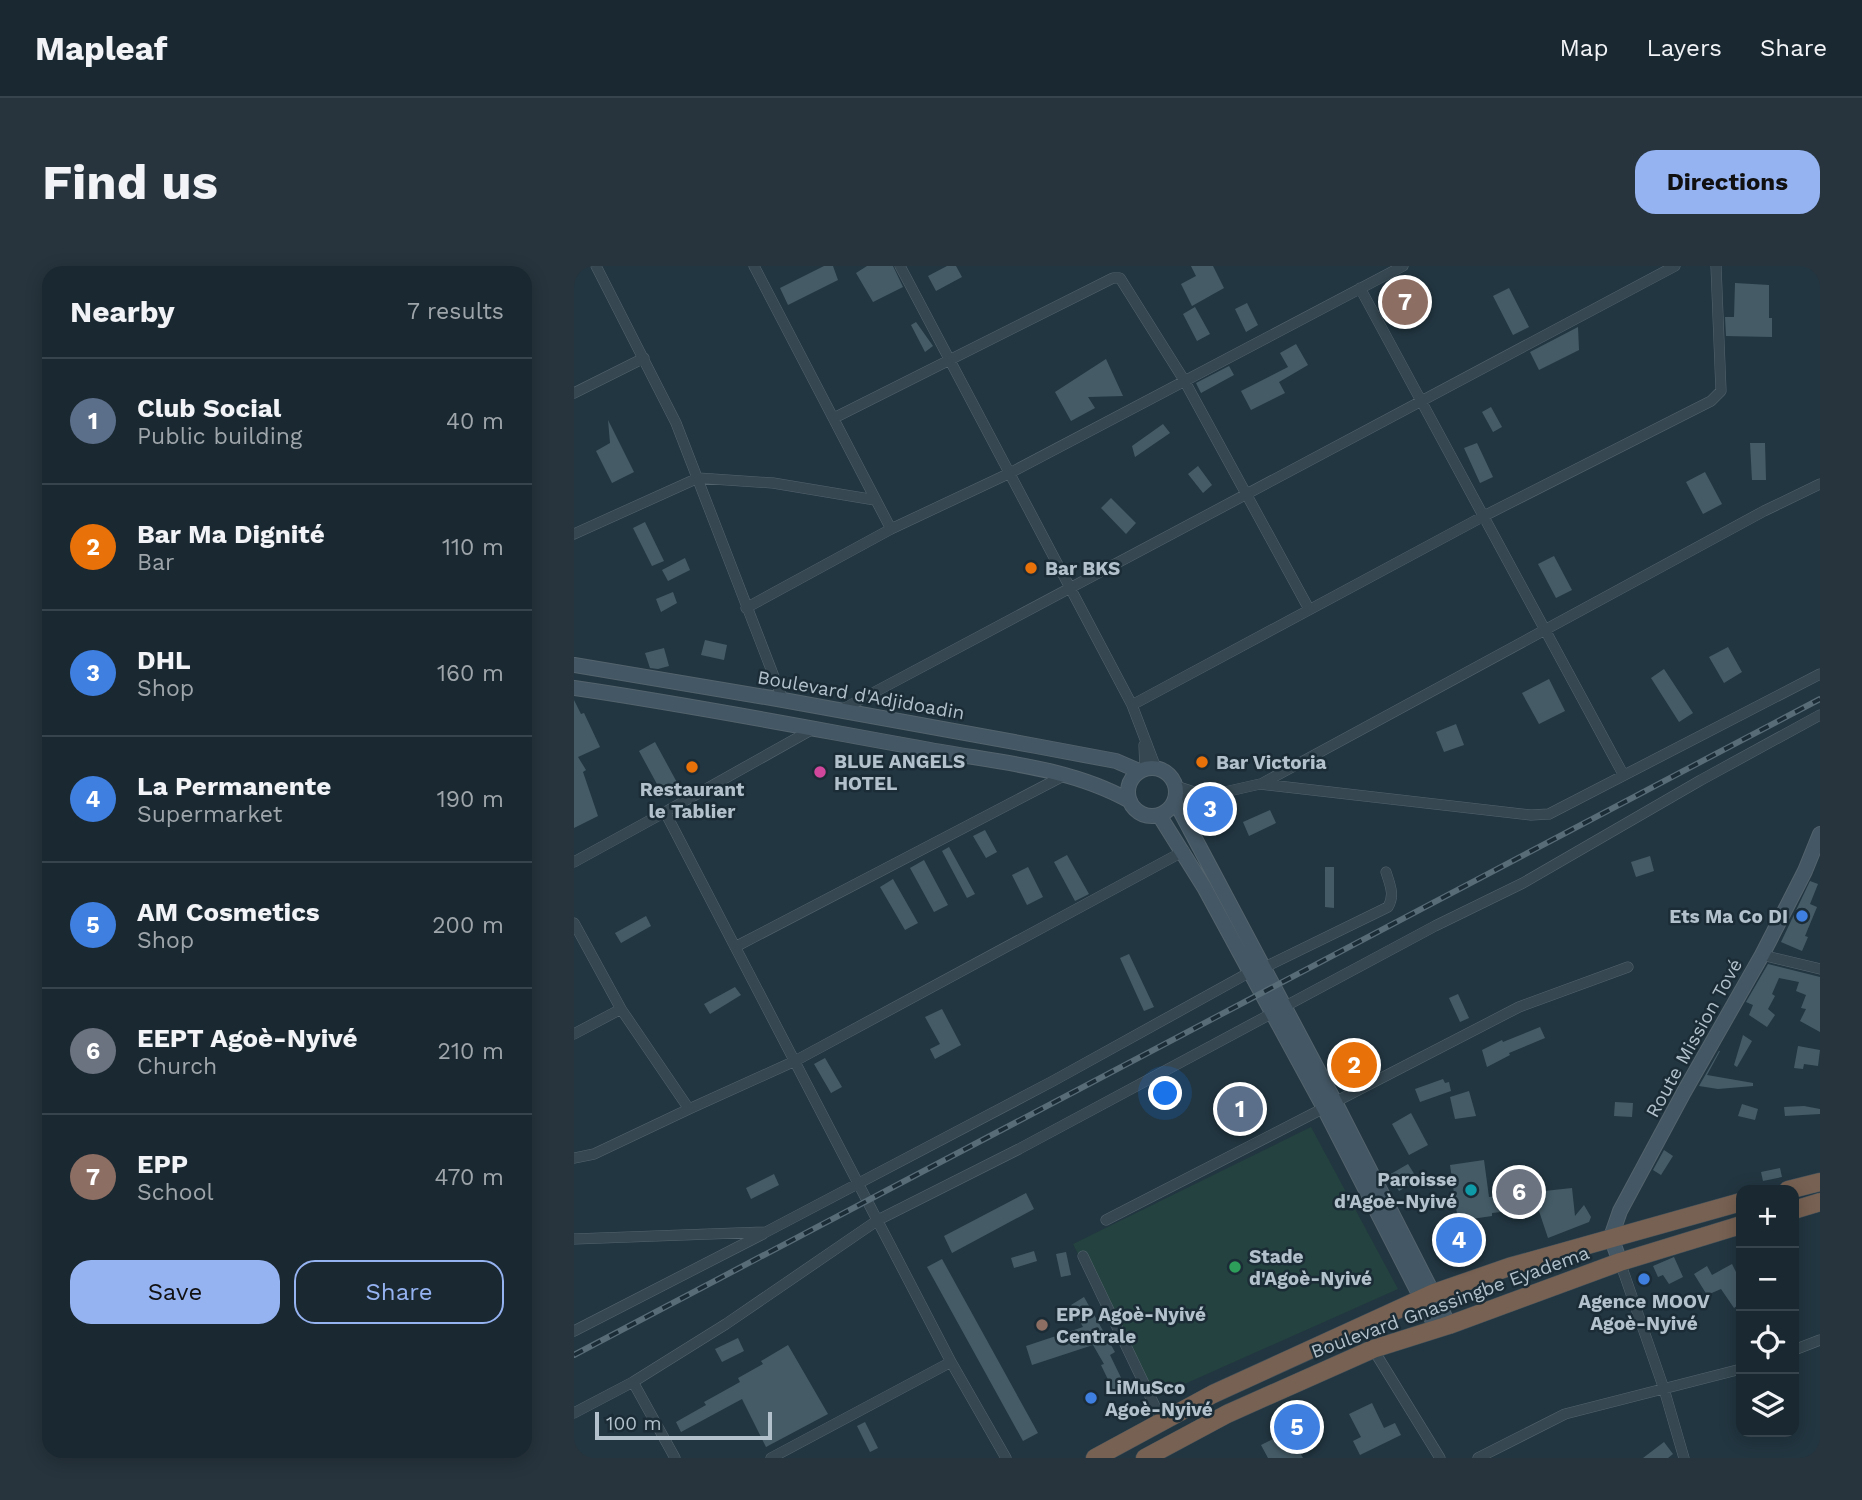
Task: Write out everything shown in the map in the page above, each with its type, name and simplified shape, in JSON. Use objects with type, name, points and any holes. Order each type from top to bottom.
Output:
[{"type":"highway","points":[[1799,1187],[1820,1182]]},
{"type":"highway","points":[[1799,1208],[1820,1202]]},
{"type":"highway","name":"Boulevard Gnassingbe Eyadema","points":[[1095,1458],[1162,1421],[1285,1360],[1428,1296],[1509,1267],[1736,1203]]},
{"type":"highway","name":"Boulevard Gnassingbe Eyadema","points":[[1145,1458],[1227,1414],[1373,1349],[1443,1327],[1620,1262],[1736,1227]]},
{"type":"main road","name":"Boulevard d'Adjidoadin","points":[[574,665],[783,700],[1116,761],[1146,769]]},
{"type":"main road","points":[[574,688],[1065,775],[1111,790],[1130,801],[1137,810],[1147,816],[1159,815],[1169,810],[1175,796]]},
{"type":"main road","points":[[1130,801],[1128,788],[1133,776],[1146,769],[1171,777],[1175,796],[1257,970],[1330,1105],[1443,1327]]},
{"type":"main road","points":[[1159,815],[1257,970]]},
{"type":"main road","name":"Route Mission Tové","points":[[1611,1237],[1620,1211],[1762,955],[1805,871],[1820,834]]},
{"type":"main road","points":[[1611,1237],[1620,1262]]},
{"type":"street","points":[[596,266],[676,423],[783,700]]},
{"type":"street","points":[[754,266],[891,529]]},
{"type":"street","points":[[900,266],[1132,705],[1143,738],[1146,769]]},
{"type":"street","points":[[746,608],[891,529],[1010,473],[1403,266]]},
{"type":"street","points":[[840,711],[1675,266]]},
{"type":"street","points":[[1132,705],[1309,608],[1717,397],[1721,391],[1716,266]]},
{"type":"street","points":[[834,418],[1116,277],[1123,279],[1184,380],[1309,608]]},
{"type":"street","points":[[1360,288],[1623,774]]},
{"type":"street","points":[[574,393],[644,358]]},
{"type":"street","points":[[574,534],[698,478],[773,483],[875,500]]},
{"type":"street","points":[[1175,796],[1207,796],[1260,784],[1764,511],[1820,484]]},
{"type":"street","points":[[1260,784],[1531,815],[1549,814],[1820,674]]},
{"type":"street","points":[[574,1413],[633,1382],[726,1324],[878,1220],[1019,1149],[1435,926],[1523,883],[1820,715]]},
{"type":"street","points":[[574,862],[813,729]]},
{"type":"street","points":[[735,947],[1065,775]]},
{"type":"street","points":[[665,812],[951,1362],[1006,1458]]},
{"type":"street","points":[[574,1158],[594,1154],[794,1061],[1184,851]]},
{"type":"street","points":[[574,1331],[859,1185],[1257,970],[1388,907],[1392,900],[1392,889],[1386,872]]},
{"type":"street","points":[[574,923],[621,1009],[689,1109]]},
{"type":"street","points":[[1762,955],[1820,969]]},
{"type":"street","points":[[1107,1220],[1519,1007],[1628,967]]},
{"type":"street","points":[[574,1034],[621,1009]]},
{"type":"street","points":[[574,1239],[766,1232]]},
{"type":"street","points":[[1083,1256],[1162,1421]]},
{"type":"street","points":[[1620,1262],[1664,1389],[1684,1458]]},
{"type":"street","points":[[1799,1348],[1820,1340]]},
{"type":"street","points":[[1373,1349],[1440,1458]]},
{"type":"street","points":[[771,1458],[951,1362]]},
{"type":"street","points":[[1478,1458],[1565,1414],[1736,1370]]},
{"type":"street","points":[[633,1382],[675,1458]]},
{"type":"green space","name":"Stade d'Agoè-Nyivé","points":[[1311,1127],[1398,1289],[1151,1399],[1073,1244]]},
{"type":"building","points":[[824,266],[833,266],[838,280],[788,305],[780,288]]},
{"type":"building","points":[[867,266],[893,266],[903,287],[873,302],[856,273]]},
{"type":"building","points":[[947,266],[956,266],[962,277],[936,291],[928,276]]},
{"type":"building","points":[[1191,266],[1213,266],[1224,288],[1192,306],[1181,284],[1196,276]]},
{"type":"building","points":[[1735,283],[1769,285],[1772,337],[1726,336],[1725,317],[1734,317]]},
{"type":"building","points":[[1509,288],[1529,327],[1513,335],[1493,296]]},
{"type":"building","points":[[1247,303],[1258,325],[1246,332],[1235,309]]},
{"type":"building","points":[[1195,307],[1210,334],[1197,341],[1183,314]]},
{"type":"building","points":[[916,322],[933,346],[925,352],[911,325]]},
{"type":"building","points":[[1578,327],[1579,350],[1539,370],[1530,352]]},
{"type":"building","points":[[1296,344],[1308,365],[1279,382],[1285,393],[1251,410],[1241,391],[1288,367],[1280,353]]},
{"type":"building","points":[[1106,359],[1123,396],[1088,397],[1095,408],[1071,421],[1055,392]]},
{"type":"building","points":[[1229,366],[1234,375],[1201,393],[1196,383]]},
{"type":"building","points":[[1491,407],[1502,427],[1493,432],[1482,412]]},
{"type":"building","points":[[608,420],[634,472],[612,483],[596,451],[610,443]]},
{"type":"building","points":[[1163,424],[1170,433],[1135,457],[1132,446]]},
{"type":"building","points":[[1477,443],[1493,477],[1480,483],[1464,448]]},
{"type":"building","points":[[1750,443],[1765,443],[1766,480],[1752,480]]},
{"type":"building","points":[[1198,466],[1212,485],[1203,493],[1188,474]]},
{"type":"building","points":[[1705,472],[1722,504],[1703,514],[1686,482]]},
{"type":"building","points":[[1111,498],[1136,523],[1126,534],[1101,508]]},
{"type":"building","points":[[645,522],[664,561],[652,566],[633,528]]},
{"type":"building","points":[[1554,556],[1572,590],[1556,598],[1538,564]]},
{"type":"building","points":[[685,558],[690,570],[668,581],[662,570]]},
{"type":"building","points":[[673,592],[677,603],[661,612],[656,599]]},
{"type":"building","points":[[705,640],[727,645],[724,660],[701,655]]},
{"type":"building","points":[[1728,647],[1742,672],[1724,683],[1709,657]]},
{"type":"building","points":[[664,648],[669,666],[650,668],[645,653]]},
{"type":"building","points":[[1664,669],[1693,713],[1679,722],[1651,678]]},
{"type":"building","points":[[1549,679],[1565,711],[1539,724],[1522,693]]},
{"type":"building","points":[[574,700],[581,714],[584,713],[600,747],[578,757],[586,770],[583,772],[598,816],[574,828]]},
{"type":"building","points":[[1456,724],[1464,745],[1444,752],[1436,732]]},
{"type":"building","points":[[655,742],[680,788],[664,797],[639,751]]},
{"type":"building","points":[[1270,810],[1276,823],[1249,836],[1243,822]]},
{"type":"building","points":[[985,830],[997,852],[986,858],[973,836]]},
{"type":"building","points":[[949,847],[975,894],[967,898],[942,851]]},
{"type":"building","points":[[1067,855],[1089,894],[1075,901],[1054,862]]},
{"type":"building","points":[[1650,856],[1654,871],[1636,877],[1631,862]]},
{"type":"building","points":[[924,860],[948,905],[934,912],[910,868]]},
{"type":"building","points":[[1028,867],[1043,897],[1027,905],[1012,875]]},
{"type":"building","points":[[1325,867],[1334,867],[1334,908],[1325,907]]},
{"type":"building","points":[[893,879],[918,923],[905,930],[880,887]]},
{"type":"building","points":[[1810,881],[1818,884],[1810,904],[1817,907],[1802,951],[1781,942]]},
{"type":"building","points":[[646,916],[651,926],[621,943],[615,933]]},
{"type":"building","points":[[1129,954],[1154,1007],[1144,1011],[1120,958]]},
{"type":"building","points":[[1768,964],[1820,977],[1820,1032],[1800,1021],[1806,1009],[1801,1008],[1806,995],[1796,991],[1799,982],[1779,978],[1772,994],[1775,996],[1768,1009],[1775,1015],[1767,1027],[1749,1015],[1753,1005],[1746,1002]]},
{"type":"building","points":[[735,987],[741,995],[710,1014],[704,1004]]},
{"type":"building","points":[[1458,994],[1469,1018],[1460,1022],[1449,998]]},
{"type":"building","points":[[942,1009],[961,1045],[935,1059],[930,1049],[940,1044],[925,1017]]},
{"type":"building","points":[[1540,1027],[1545,1038],[1509,1053],[1510,1055],[1487,1067],[1482,1050]]},
{"type":"building","points":[[1743,1035],[1752,1041],[1737,1067],[1734,1065]]},
{"type":"building","points":[[1798,1046],[1820,1050],[1818,1066],[1804,1064],[1803,1069],[1794,1068]]},
{"type":"building","points":[[1719,1051],[1707,1075],[1753,1083],[1753,1086],[1718,1089],[1699,1086]]},
{"type":"building","points":[[825,1058],[842,1087],[831,1093],[814,1064]]},
{"type":"building","points":[[1443,1079],[1445,1083],[1449,1082],[1451,1091],[1420,1102],[1415,1089]]},
{"type":"building","points":[[1469,1091],[1476,1116],[1455,1119],[1450,1097]]},
{"type":"building","points":[[1615,1102],[1633,1103],[1632,1117],[1614,1116]]},
{"type":"building","points":[[1742,1104],[1758,1109],[1755,1120],[1738,1116]]},
{"type":"building","points":[[1804,1106],[1820,1109],[1820,1114],[1785,1116],[1784,1107]]},
{"type":"building","points":[[1411,1113],[1428,1145],[1409,1155],[1392,1124]]},
{"type":"building","points":[[1664,1150],[1673,1156],[1661,1175],[1653,1170]]},
{"type":"building","points":[[1484,1160],[1489,1197],[1572,1188],[1575,1216],[1584,1205],[1591,1217],[1589,1222],[1548,1238],[1538,1208],[1492,1213],[1492,1216],[1458,1221],[1450,1165]]},
{"type":"building","points":[[1408,1164],[1418,1180],[1399,1191],[1389,1175]]},
{"type":"building","points":[[1780,1168],[1782,1177],[1763,1181],[1761,1172]]},
{"type":"building","points":[[774,1174],[779,1185],[751,1199],[746,1188]]},
{"type":"building","points":[[1026,1193],[1034,1209],[952,1253],[944,1236]]},
{"type":"building","points":[[1034,1251],[1037,1261],[1014,1268],[1011,1258]]},
{"type":"building","points":[[1066,1252],[1071,1275],[1061,1277],[1056,1254]]},
{"type":"building","points":[[1674,1257],[1683,1277],[1669,1284],[1663,1275],[1658,1277],[1653,1266]]},
{"type":"building","points":[[942,1259],[1038,1433],[1023,1441],[927,1267]]},
{"type":"building","points":[[1732,1264],[1736,1272],[1734,1308],[1721,1289],[1707,1295],[1694,1274],[1707,1266],[1712,1275]]},
{"type":"building","points":[[1084,1297],[1115,1352],[1110,1355],[1125,1386],[1114,1392],[1101,1365],[1104,1364],[1093,1345],[1032,1365],[1026,1346],[1083,1327],[1071,1305]]},
{"type":"building","points":[[738,1338],[744,1351],[722,1362],[715,1349]]},
{"type":"building","points":[[788,1345],[828,1414],[766,1447],[742,1399],[681,1432],[676,1422],[706,1405],[704,1402],[740,1382],[738,1378]]},
{"type":"building","points":[[1372,1403],[1384,1428],[1395,1423],[1401,1435],[1360,1455],[1353,1441],[1361,1437],[1349,1414]]},
{"type":"building","points":[[865,1422],[878,1448],[870,1452],[857,1426]]},
{"type":"building","points":[[1289,1431],[1303,1458],[1268,1458],[1261,1445]]},
{"type":"building","points":[[1664,1442],[1673,1454],[1668,1458],[1643,1458]]},
{"type":"railway","points":[[574,1355],[1820,699]]},
{"type":"place","name":"EPP","points":[[1405,302]]},
{"type":"place","name":"Bar BKS","points":[[1031,568]]},
{"type":"place","name":"Bar Victoria","points":[[1202,762]]},
{"type":"place","name":"Restaurant le Tablier","points":[[692,767]]},
{"type":"place","name":"BLUE ANGELS HOTEL","points":[[820,772]]},
{"type":"place","name":"DHL","points":[[1210,809]]},
{"type":"place","name":"Ets Ma Co DI","points":[[1802,916]]},
{"type":"place","name":"Bar Ma Dignité","points":[[1354,1065]]},
{"type":"place","name":"Club Social","points":[[1240,1109]]},
{"type":"place","name":"Paroisse d'Agoè-Nyivé","points":[[1471,1190]]},
{"type":"place","name":"EEPT Agoè-Nyivé","points":[[1519,1192]]},
{"type":"place","name":"La Permanente","points":[[1459,1240]]},
{"type":"place","name":"Stade d'Agoè-Nyivé","points":[[1235,1267]]},
{"type":"place","name":"Agence MOOV Agoè-Nyivé","points":[[1644,1279]]},
{"type":"place","name":"EPP Agoè-Nyivé Centrale","points":[[1042,1325]]},
{"type":"place","name":"LiMuSco Agoè-Nyivé","points":[[1091,1398]]},
{"type":"place","name":"AM Cosmetics","points":[[1297,1427]]}]
